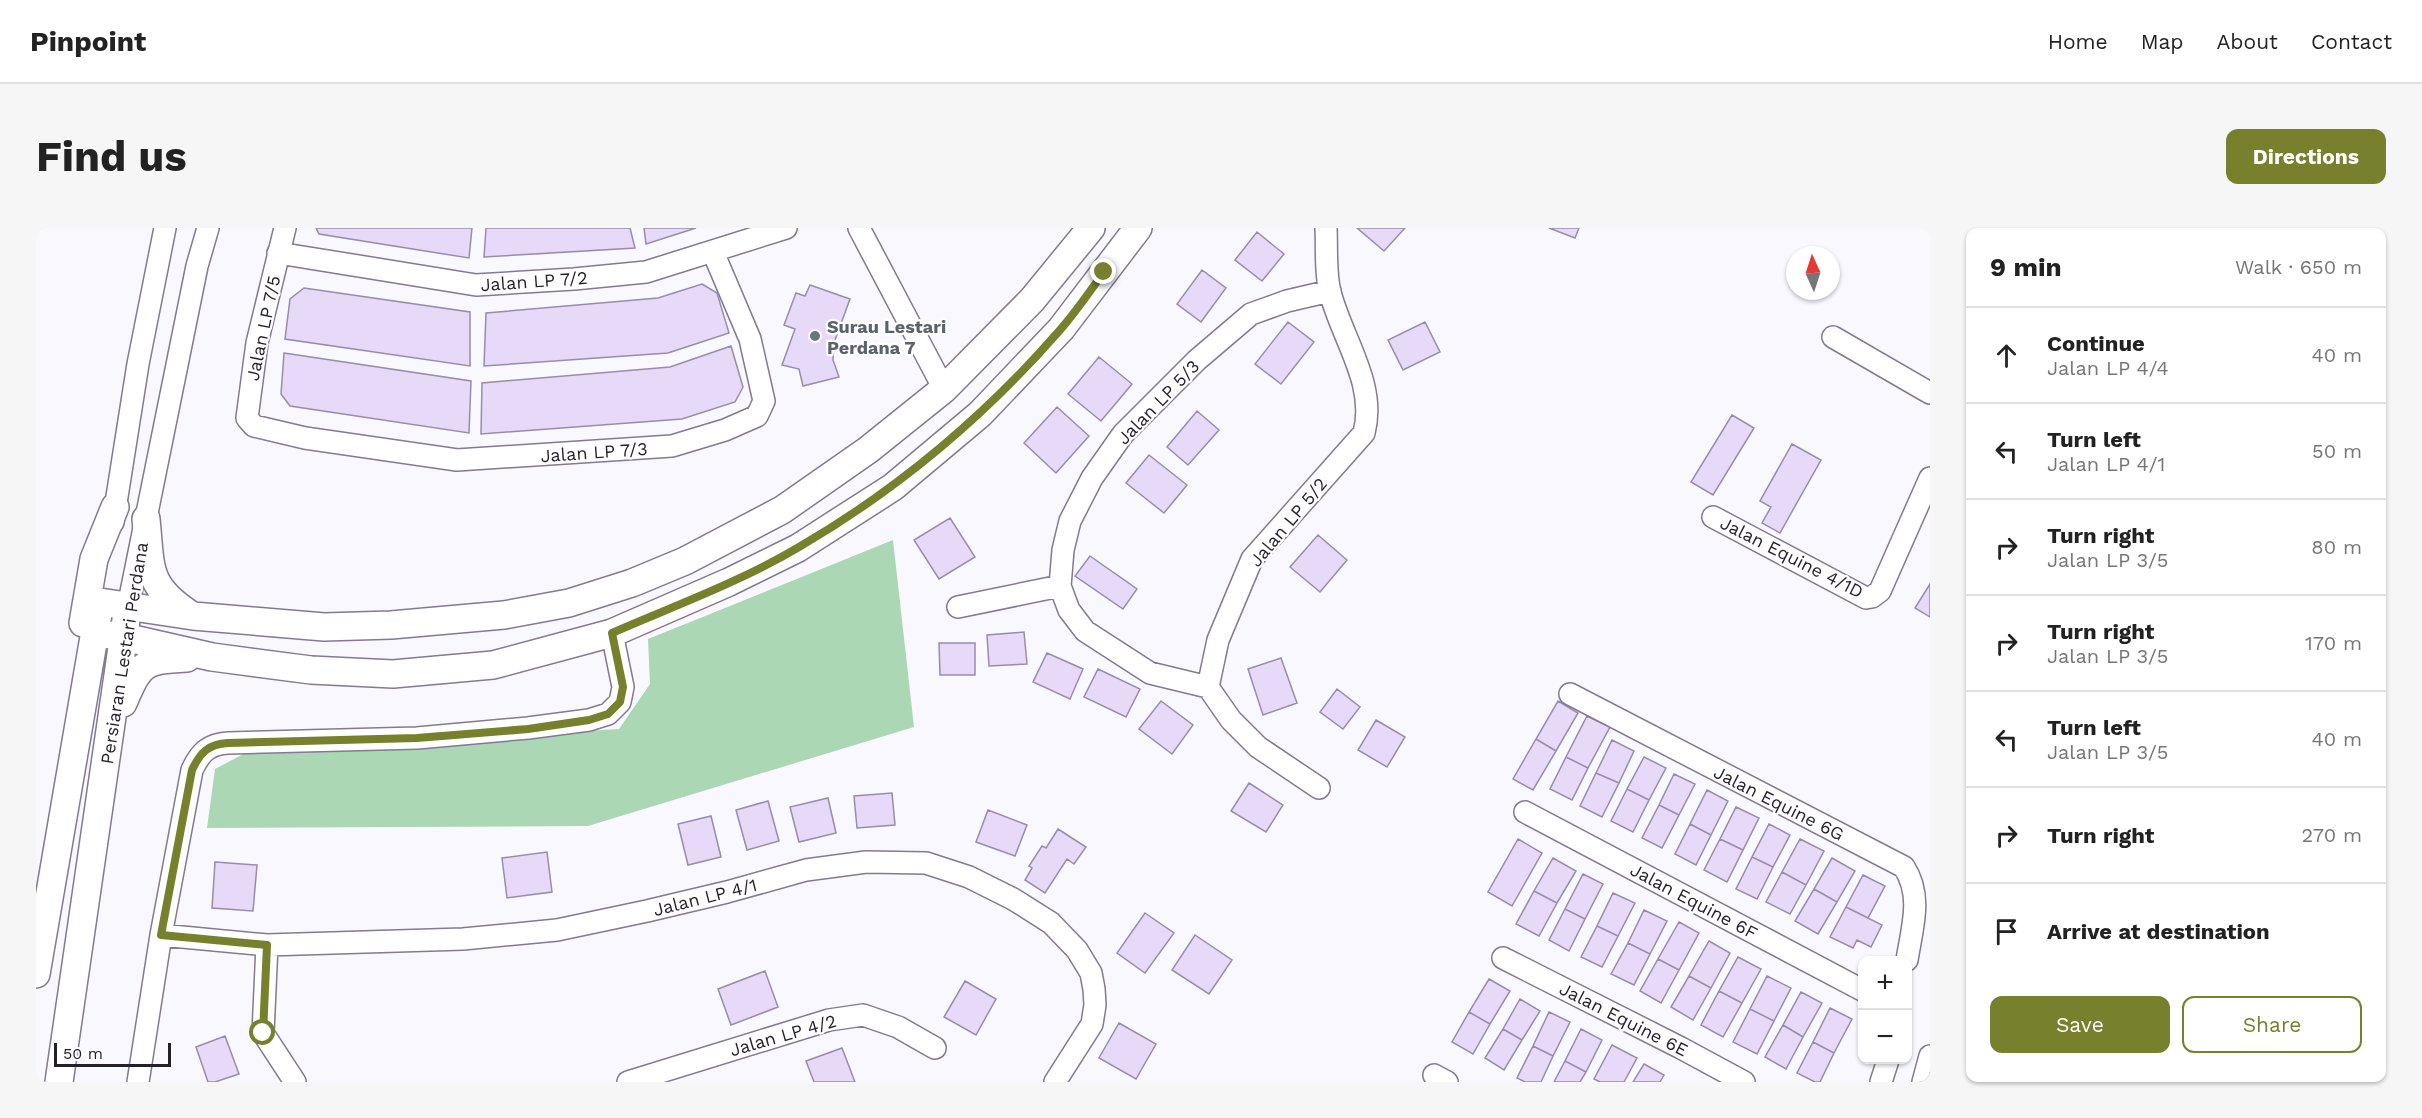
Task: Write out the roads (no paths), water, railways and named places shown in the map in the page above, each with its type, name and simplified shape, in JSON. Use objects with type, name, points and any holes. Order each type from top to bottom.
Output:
[{"type":"main road","points":[[100,602],[193,616],[324,627],[380,625],[504,615],[569,603],[632,583],[685,561],[782,510],[868,450],[944,389],[1032,300],[1091,228]]},
{"type":"main road","points":[[95,633],[124,637],[212,657],[311,670],[393,674],[493,665],[612,633],[729,582],[798,548],[893,487],[980,414],[1061,329],[1138,228]]},
{"type":"main road","points":[[76,744],[74,680],[94,559],[115,507]]},
{"type":"main road","points":[[146,519],[154,579],[163,594],[193,616]]},
{"type":"main road","name":"Persiaran Lestari Perdana","points":[[36,974],[100,602]]},
{"type":"main road","name":"Persiaran Lestari Perdana","points":[[59,1082],[128,607]]},
{"type":"main road","points":[[110,731],[139,670],[155,659],[212,657]]},
{"type":"street","name":"Persiaran Lestari Perdana","points":[[100,602],[138,364],[165,228]]},
{"type":"street","name":"Persiaran Lestari Perdana","points":[[128,607],[197,266],[208,228]]},
{"type":"street","name":"Jalan LP 7/5","points":[[254,426],[247,418],[247,408],[257,343],[285,228]]},
{"type":"street","name":"Jalan LP 7/2","points":[[278,253],[476,285],[646,272],[786,228]]},
{"type":"street","points":[[858,228],[944,389]]},
{"type":"street","name":"Jalan LP 5/2","points":[[1208,687],[1218,640],[1252,559],[1364,434],[1368,417],[1358,364],[1330,291],[1326,228]]},
{"type":"street","name":"Jalan LP 7/3","points":[[254,426],[305,438],[457,460],[672,446],[724,430],[757,416],[764,400],[750,339],[713,252]]},
{"type":"street","name":"Jalan LP 5/3","points":[[1060,586],[1063,550],[1070,521],[1092,478],[1123,434],[1197,360],[1251,314],[1287,301],[1330,291]]},
{"type":"street","points":[[1833,337],[1930,393]]},
{"type":"street","name":"Jalan Equine 4/1D","points":[[1713,517],[1861,597],[1872,597],[1880,591],[1930,478]]},
{"type":"street","points":[[958,608],[1060,586],[1069,610],[1085,631],[1150,673],[1208,687],[1231,720],[1258,747],[1319,788]]},
{"type":"street","points":[[138,1082],[161,935],[192,770],[203,751],[219,743],[417,738],[528,729],[589,720],[608,714],[620,702],[623,687],[612,633]]},
{"type":"street","name":"Jalan Equine 6G","points":[[1570,694],[1904,867],[1915,890],[1908,956]]},
{"type":"street","name":"Jalan Equine 6F","points":[[1526,812],[1858,987]]},
{"type":"street","name":"Jalan LP 4/1","points":[[161,935],[267,945],[463,939],[557,930],[728,892],[806,870],[866,862],[926,863],[969,877],[1013,899],[1051,923],[1077,950],[1091,973],[1095,1005],[1092,1024],[1055,1082]]},
{"type":"street","points":[[267,945],[263,1033],[295,1082]]},
{"type":"street","name":"Jalan Equine 6E","points":[[1503,958],[1744,1082]]},
{"type":"street","name":"Jalan LP 4/2","points":[[627,1082],[829,1020],[863,1015],[898,1027],[935,1048]]},
{"type":"street","points":[[1923,1082],[1930,1056]]},
{"type":"street","points":[[1881,1082],[1886,1064]]},
{"type":"place","name":"Surau Lestari Perdana 7","points":[[815,336]]}]
